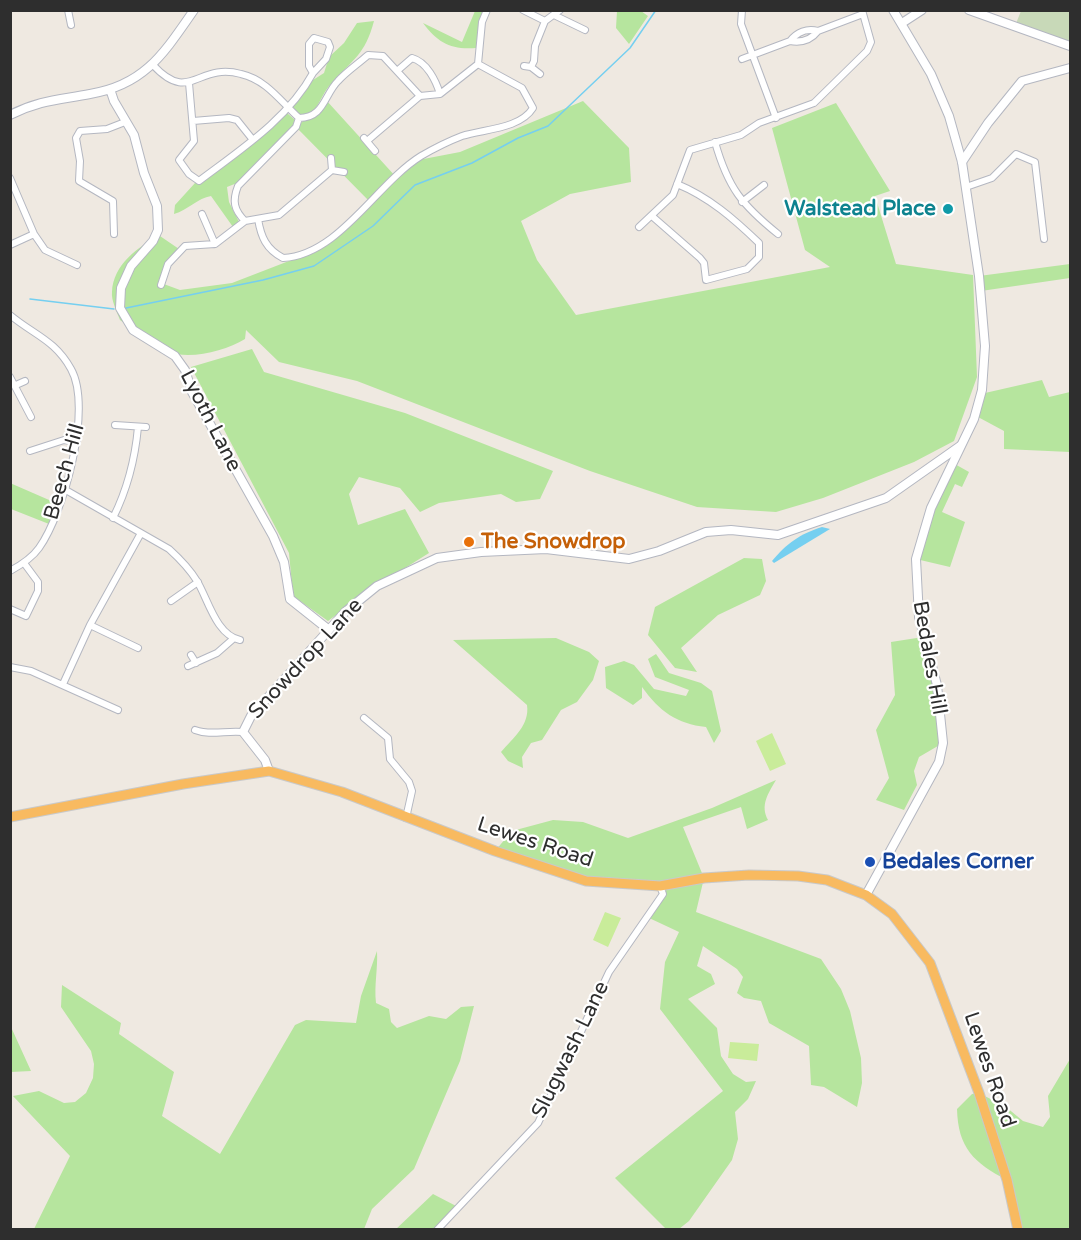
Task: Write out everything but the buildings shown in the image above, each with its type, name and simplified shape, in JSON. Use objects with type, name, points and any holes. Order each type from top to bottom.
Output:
[{"type":"highway","name":"Lewes Road","points":[[10,817],[183,784],[269,771],[342,792],[406,818],[586,881],[660,885],[704,878],[798,876],[826,880],[866,895],[892,914],[930,963],[979,1093],[1007,1180],[1018,1230]]},
{"type":"main road","name":"Bedales Hill","points":[[866,895],[939,762],[943,743],[937,685],[919,617],[916,559],[931,508],[970,428],[982,390],[985,346],[979,276],[962,162],[948,116],[931,74],[893,10]]},
{"type":"street","points":[[68,10],[71,25]]},
{"type":"street","points":[[10,115],[34,103],[110,89],[136,79],[162,57],[194,10]]},
{"type":"street","points":[[375,151],[365,140],[420,96],[440,94],[478,64],[482,22],[487,10]]},
{"type":"street","points":[[523,10],[545,21]]},
{"type":"street","points":[[742,10],[741,24],[776,118]]},
{"type":"street","points":[[902,23],[922,10]]},
{"type":"street","points":[[969,10],[1071,46]]},
{"type":"street","points":[[639,227],[666,204],[677,184],[690,150],[741,135],[759,123],[814,102],[867,51],[871,42],[862,12],[818,31],[814,37],[798,43],[790,41],[742,59]]},
{"type":"street","points":[[540,74],[527,67],[534,61],[535,46],[545,21],[558,13],[585,30]]},
{"type":"street","points":[[189,83],[194,141],[179,160],[189,174],[199,181],[253,140],[303,92],[313,73],[326,59],[330,47],[328,42],[314,38],[309,44],[309,66],[313,73]]},
{"type":"street","points":[[153,65],[171,81],[182,85],[210,73],[241,74],[272,90],[299,118],[309,118],[318,112],[330,89],[368,55],[383,56],[420,96]]},
{"type":"street","points":[[397,72],[412,58],[417,59],[435,79],[440,94]]},
{"type":"street","points":[[258,219],[261,238],[275,254],[283,258],[307,254],[325,243],[413,161],[462,136],[496,128],[529,115],[533,108],[522,88],[478,64]]},
{"type":"street","points":[[962,162],[988,123],[1022,81],[1071,68]]},
{"type":"street","name":"Lyoth Lane","points":[[110,89],[125,122],[134,135],[144,173],[157,206],[158,230],[153,241],[131,266],[121,288],[120,308],[133,330],[175,356],[185,370],[192,392],[273,536],[284,562],[290,599],[329,630]]},
{"type":"street","points":[[193,121],[229,118],[237,120],[253,140]]},
{"type":"street","points":[[245,221],[237,213],[233,200],[238,186],[296,127],[299,118]]},
{"type":"street","points":[[114,234],[115,199],[79,181],[80,161],[77,134],[107,129],[125,122]]},
{"type":"street","points":[[715,142],[726,176],[742,202],[778,234]]},
{"type":"street","points":[[966,187],[992,178],[1016,154],[1035,162],[1044,239]]},
{"type":"street","points":[[331,158],[332,170]]},
{"type":"street","points":[[161,285],[168,264],[185,246],[215,244],[245,221],[279,215],[332,170],[344,172]]},
{"type":"street","points":[[10,178],[34,234],[45,250],[77,265]]},
{"type":"street","points":[[652,217],[704,262],[706,280],[747,269],[759,257],[759,243],[710,200],[677,184]]},
{"type":"street","points":[[742,202],[764,185]]},
{"type":"street","points":[[202,214],[215,244]]},
{"type":"street","points":[[10,245],[34,234]]},
{"type":"street","name":"Beech Hill","points":[[10,570],[24,563],[39,547],[64,489],[77,442],[81,414],[73,371],[57,347],[11,316]]},
{"type":"street","points":[[10,377],[31,417]]},
{"type":"street","points":[[16,386],[25,381]]},
{"type":"street","points":[[115,425],[146,427]]},
{"type":"street","points":[[113,518],[131,473],[138,427]]},
{"type":"street","points":[[30,451],[64,440],[77,442]]},
{"type":"street","name":"Snowdrop Lane","points":[[269,771],[265,760],[243,732],[250,716],[345,612],[377,586],[437,558],[481,552],[546,549],[629,559],[660,551],[706,532],[731,530],[778,535],[886,498],[960,447]]},
{"type":"street","points":[[64,489],[169,549],[184,562],[198,582],[214,616],[237,639],[218,653],[188,666]]},
{"type":"street","points":[[63,684],[90,625],[141,533]]},
{"type":"street","points":[[10,609],[26,616],[38,591],[38,582],[24,563]]},
{"type":"street","points":[[173,597],[198,582]]},
{"type":"street","points":[[90,625],[138,648]]},
{"type":"street","points":[[191,655],[196,663]]},
{"type":"street","points":[[10,667],[31,671],[63,684],[109,709],[118,710]]},
{"type":"street","points":[[364,718],[388,738],[390,759],[409,782],[411,804],[406,818]]},
{"type":"street","points":[[195,730],[203,734],[222,730],[243,732]]},
{"type":"street","name":"Slugwash Lane","points":[[437,1230],[538,1124],[609,972],[663,894],[660,885]]},
{"type":"green space","points":[[475,11],[484,11],[479,21],[476,48],[459,48],[446,44],[434,36],[423,23],[462,42]]},
{"type":"green space","points":[[617,11],[641,11],[648,16],[629,44],[616,28]]},
{"type":"green space","points":[[1021,11],[1070,11],[1070,46],[1015,26]]},
{"type":"green space","points":[[374,21],[367,42],[329,87],[313,112],[326,100],[396,177],[413,161],[460,152],[583,101],[629,148],[631,182],[570,194],[521,221],[537,260],[576,315],[830,267],[805,250],[772,128],[836,103],[890,191],[875,196],[896,264],[973,275],[977,377],[954,441],[914,462],[823,498],[776,512],[697,507],[590,471],[357,381],[279,362],[246,330],[245,339],[228,347],[208,353],[187,355],[162,349],[120,320],[112,295],[113,282],[117,273],[135,251],[160,236],[179,249],[165,264],[161,283],[180,290],[232,283],[307,254],[325,243],[370,202],[296,127],[308,117],[301,117],[292,108],[313,80],[324,73],[329,57],[344,43],[357,23]]},
{"type":"green space","points":[[287,113],[295,120],[294,127],[237,183],[227,187],[229,202],[239,222],[233,227],[211,196],[174,214],[175,205],[195,183],[217,171]]},
{"type":"green space","points":[[1070,264],[1070,278],[981,291],[979,276]]},
{"type":"green space","points":[[252,349],[264,372],[405,413],[553,471],[540,499],[516,502],[501,494],[439,503],[420,512],[400,488],[359,477],[349,494],[358,525],[405,509],[429,553],[365,593],[328,621],[293,596],[289,553],[191,367]]},
{"type":"green space","points":[[1042,380],[1049,397],[1070,392],[1070,452],[1004,449],[1004,431],[978,417],[985,393]]},
{"type":"green space","points":[[953,463],[969,472],[962,487],[955,484],[942,512],[965,522],[950,567],[916,559],[931,508]]},
{"type":"green space","points":[[10,483],[56,503],[49,524],[11,509]]},
{"type":"green space","points":[[744,558],[762,559],[766,581],[760,595],[718,615],[681,648],[697,672],[675,668],[648,635],[655,607]]},
{"type":"green space","points":[[923,637],[937,685],[943,743],[919,757],[914,771],[917,785],[904,810],[876,800],[889,778],[876,730],[895,695],[891,642]]},
{"type":"green space","points":[[556,638],[589,652],[599,661],[593,680],[577,702],[561,710],[542,740],[531,743],[522,757],[523,768],[508,761],[501,752],[523,725],[527,705],[453,640]]},
{"type":"green space","points":[[656,654],[669,673],[701,683],[712,691],[721,731],[714,743],[706,727],[686,723],[670,715],[655,703],[642,687],[642,698],[633,705],[606,688],[605,667],[624,661],[634,665],[654,689],[686,696],[689,690],[655,677],[648,659]]},
{"type":"green space","points":[[772,733],[786,764],[770,771],[756,741]]},
{"type":"green space","points":[[776,780],[765,804],[768,820],[747,829],[741,807],[683,827],[704,878],[696,912],[821,959],[841,989],[850,1011],[861,1058],[862,1083],[857,1107],[824,1087],[811,1085],[809,1046],[769,1023],[761,1001],[744,998],[737,993],[743,977],[737,969],[703,946],[697,966],[711,974],[715,984],[688,999],[717,1028],[721,1056],[733,1074],[746,1082],[756,1081],[748,1099],[735,1112],[738,1139],[732,1160],[689,1221],[679,1229],[666,1229],[615,1178],[723,1091],[660,1009],[665,962],[679,932],[647,917],[662,894],[660,886],[586,881],[495,851],[512,831],[553,820],[583,822],[628,838],[712,808]]},
{"type":"green space","points":[[605,912],[621,918],[608,947],[593,940]]},
{"type":"green space","points":[[377,951],[376,1003],[389,1009],[391,1022],[397,1028],[429,1016],[446,1019],[461,1007],[474,1006],[460,1061],[414,1169],[372,1209],[364,1229],[34,1229],[70,1156],[13,1096],[39,1091],[64,1103],[75,1102],[86,1093],[93,1078],[94,1064],[91,1051],[61,1007],[62,985],[121,1023],[119,1034],[174,1072],[162,1116],[220,1154],[295,1025],[306,1020],[356,1023],[361,996]]},
{"type":"green space","points":[[11,1027],[31,1071],[11,1072]]},
{"type":"green space","points":[[730,1042],[759,1044],[757,1061],[728,1058]]},
{"type":"green space","points":[[1070,1059],[1070,1229],[1018,1229],[1007,1180],[985,1167],[970,1153],[961,1134],[957,1109],[972,1094],[979,1093],[1006,1107],[1023,1121],[1043,1127],[1050,1117],[1048,1096]]},
{"type":"green space","points":[[433,1194],[458,1207],[437,1229],[395,1230]]},
{"type":"water","points":[[822,527],[830,529],[774,563],[772,561],[794,540]]},
{"type":"waterway","points":[[126,308],[263,280],[314,266],[373,226],[415,185],[472,163],[518,138],[548,126],[630,48],[656,10]]},
{"type":"waterway","points":[[30,299],[114,309]]},
{"type":"place","name":"Walstead Place","points":[[948,209]]},
{"type":"place","name":"The Snowdrop","points":[[469,542]]},
{"type":"place","name":"Bedales Corner","points":[[870,862]]}]
